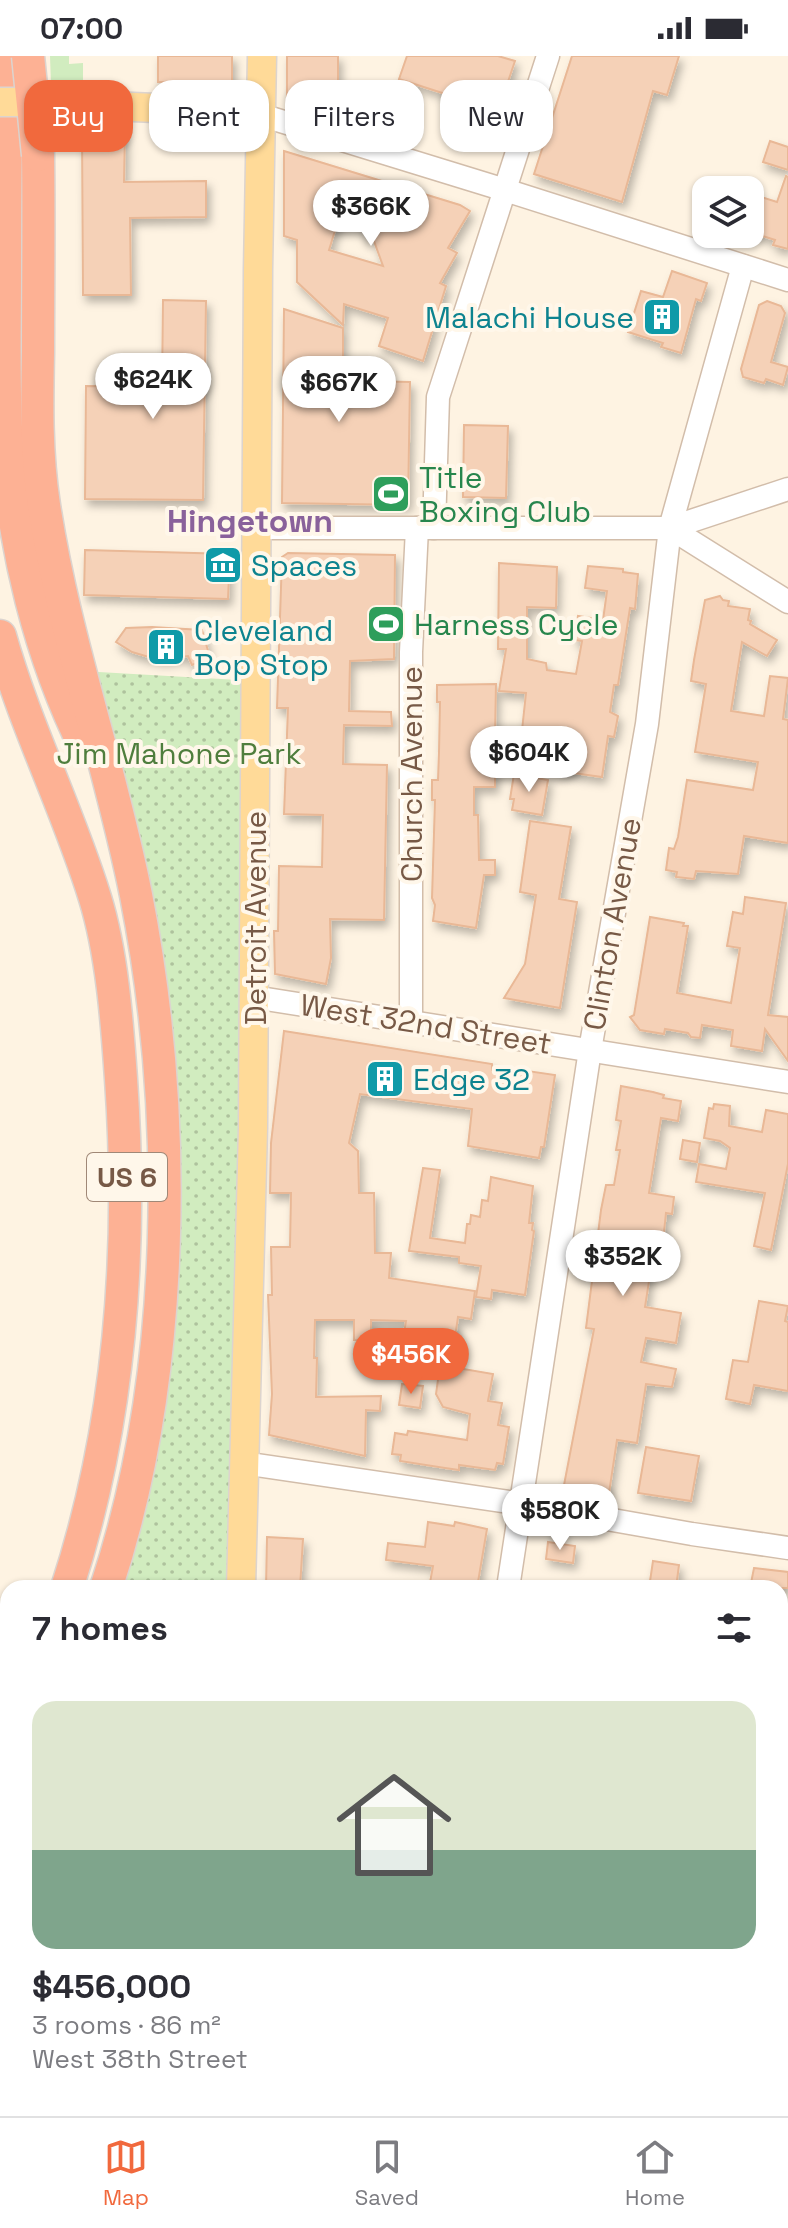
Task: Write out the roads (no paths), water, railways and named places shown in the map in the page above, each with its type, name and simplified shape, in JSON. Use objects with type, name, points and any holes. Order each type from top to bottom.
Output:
[{"type":"highway","name":"US 6","points":[[8,56],[5,400],[13,502],[31,591],[65,706],[114,802],[140,919],[157,1053],[164,1175],[160,1298],[150,1392],[134,1482],[108,1580]]},
{"type":"highway","points":[[28,56],[38,155],[37,404],[43,499],[60,590],[114,802]]},
{"type":"highway","name":"US 6","points":[[0,510],[21,608],[76,790],[117,1031],[127,1184],[120,1336],[102,1455],[69,1580]]},
{"type":"highway","points":[[0,636],[96,900]]},
{"type":"highway","points":[[51,1580],[102,1455]]},
{"type":"main road","name":"Detroit Avenue","points":[[262,56],[262,80]]},
{"type":"main road","points":[[9,102],[149,108]]},
{"type":"main road","name":"Detroit Avenue","points":[[241,1580],[254,997],[261,152]]},
{"type":"street","name":"Church Avenue","points":[[411,1021],[411,668],[438,397],[548,56]]},
{"type":"street","points":[[269,117],[788,280]]},
{"type":"street","name":"Clinton Avenue","points":[[509,1580],[590,1050],[647,724],[670,528],[743,266]]},
{"type":"street","points":[[258,528],[670,528],[788,489]]},
{"type":"street","points":[[670,528],[788,602]]},
{"type":"street","name":"West 32nd Street","points":[[254,997],[788,1082]]},
{"type":"street","points":[[243,1463],[522,1504],[788,1548]]},
{"type":"place","name":"Malachi House","points":[[662,317]]},
{"type":"place","name":"Title Boxing Club","points":[[391,494]]},
{"type":"place","name":"Spaces","points":[[223,565]]},
{"type":"place","name":"Harness Cycle","points":[[386,624]]},
{"type":"place","name":"Cleveland Bop Stop","points":[[166,647]]},
{"type":"place","name":"Edge 32","points":[[385,1079]]},
{"type":"district","name":"Hingetown","points":[[250,521]]},
{"type":"park label","name":"Jim Mahone Park","points":[[179,753]]}]
